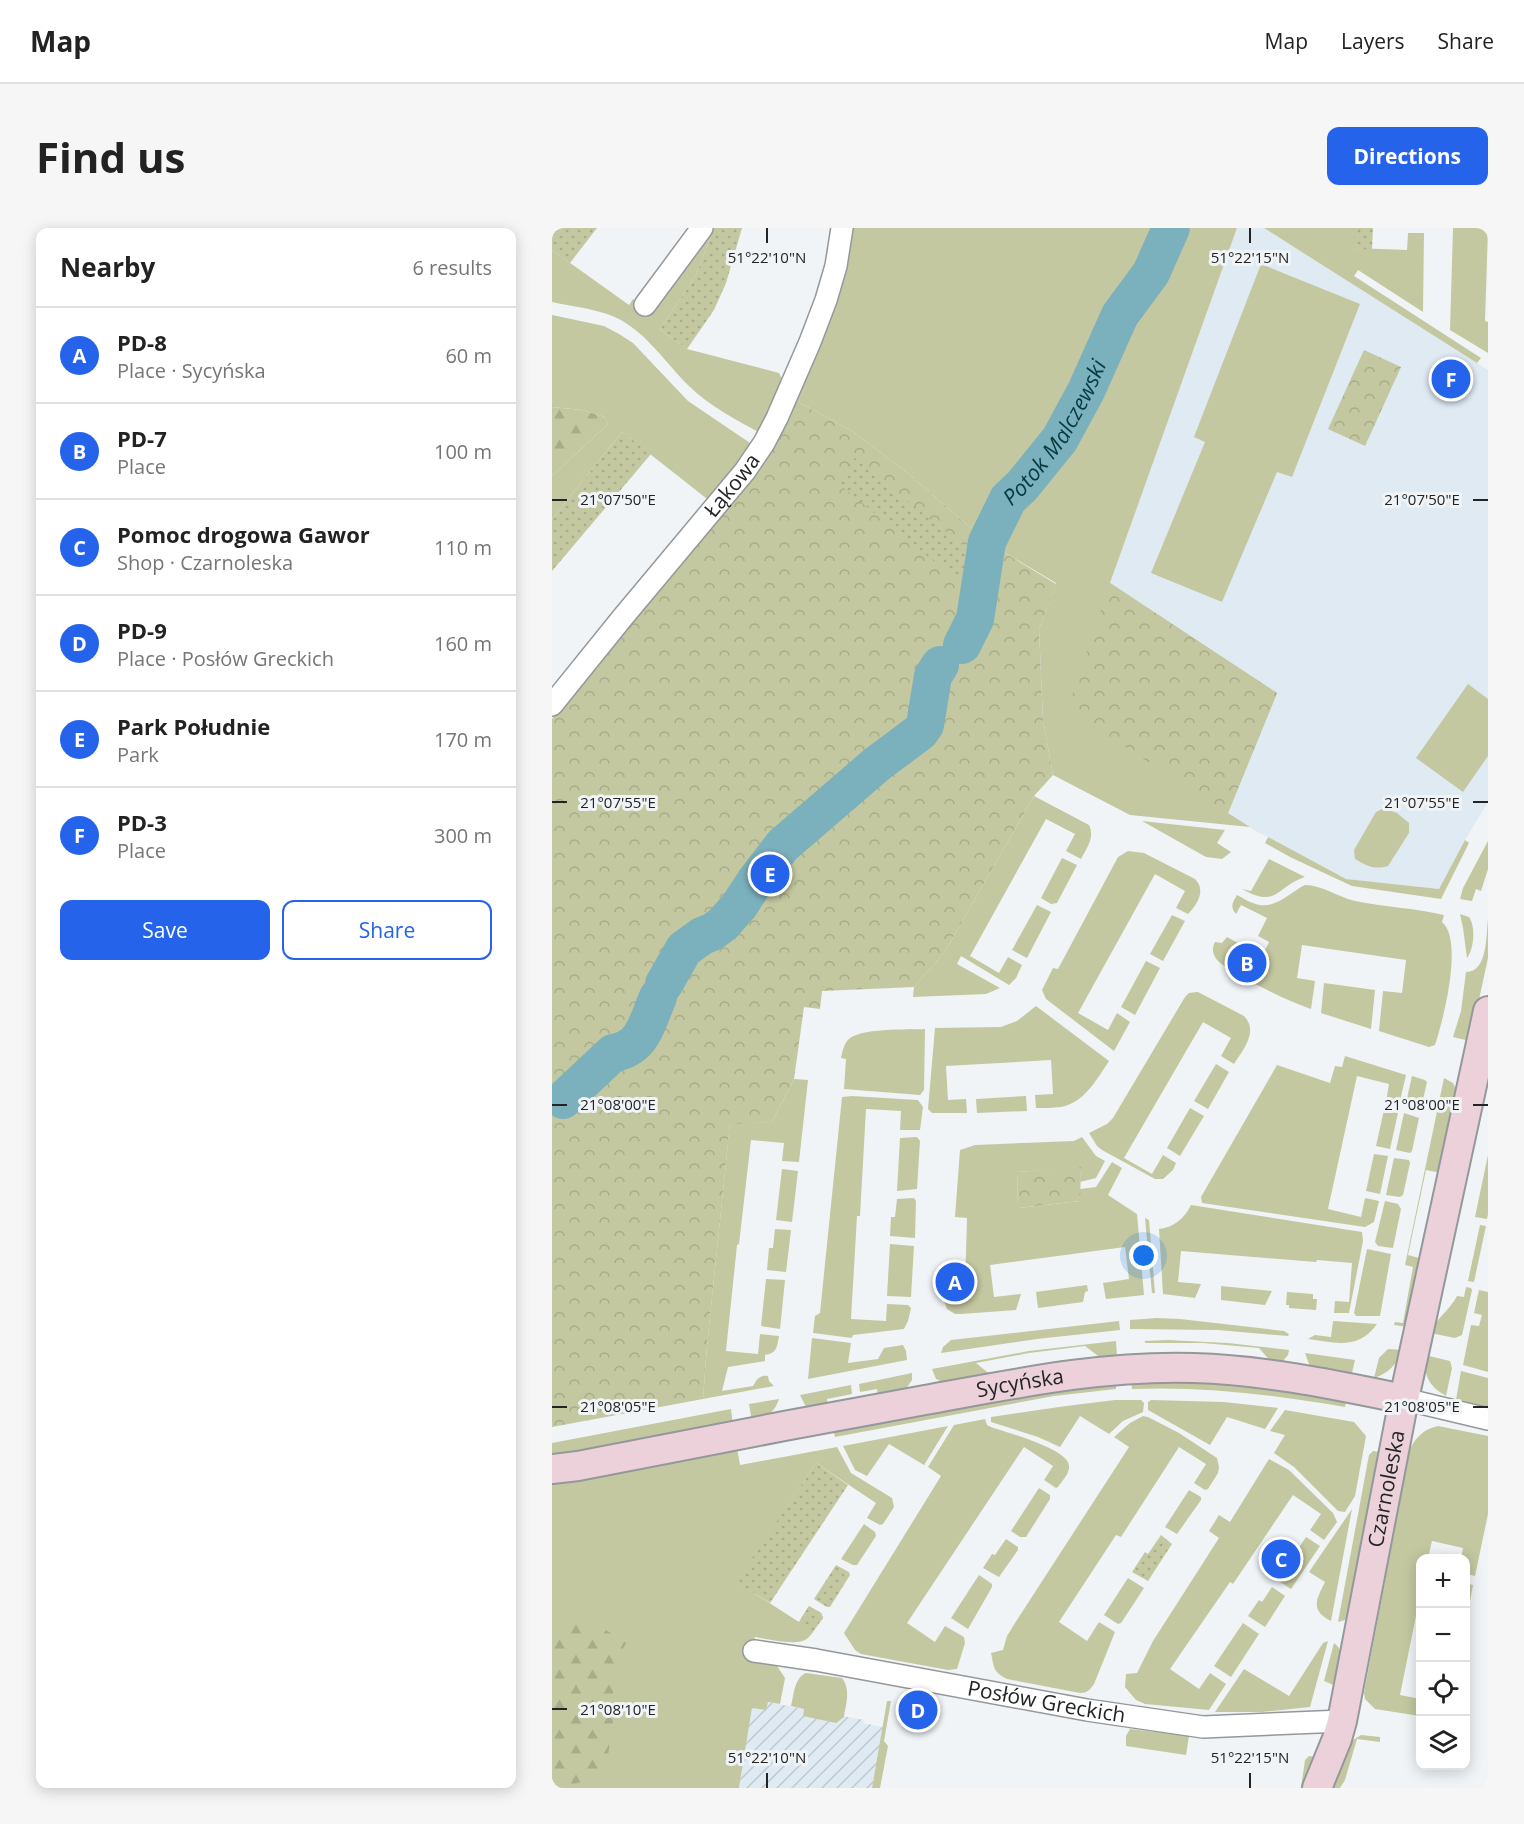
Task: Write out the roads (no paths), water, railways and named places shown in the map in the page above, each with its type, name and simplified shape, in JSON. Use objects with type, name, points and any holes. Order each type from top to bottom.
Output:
[{"type":"street","points":[[645,305],[702,228]]},
{"type":"street","name":"Łąkowa","points":[[552,705],[727,495],[764,443],[777,418],[822,311],[836,266],[842,228]]},
{"type":"street","name":"Czarnoleska","points":[[1317,1788],[1342,1721],[1404,1399],[1488,1011]]},
{"type":"street","name":"Sycyńska","points":[[552,1469],[1073,1374],[1172,1368],[1230,1370],[1291,1378],[1404,1399],[1488,1419]]},
{"type":"street","name":"Posłów Greckich","points":[[754,1651],[816,1660],[1087,1710],[1203,1727],[1342,1721]]},
{"type":"waterway","name":"Potok Malczewski","points":[[962,645],[975,619],[987,542],[1008,499],[1022,486],[1060,439],[1086,391],[1120,315],[1151,273],[1171,228]]},
{"type":"waterway","name":"Potok Malczewski","points":[[664,984],[684,949],[723,924],[739,906],[783,845],[877,764],[920,732],[925,725],[933,676],[940,665]]},
{"type":"waterway","name":"Potok Malczewski","points":[[563,1100],[613,1053],[632,1046],[638,1040],[658,997]]},
{"type":"place","name":"PD-3","points":[[1451,379]]},
{"type":"place","name":"Park Południe","points":[[770,874]]},
{"type":"place","name":"PD-7","points":[[1247,963]]},
{"type":"place","name":"PD-8","points":[[955,1282]]},
{"type":"place","name":"Pomoc drogowa Gawor","points":[[1281,1559]]},
{"type":"place","name":"PD-9","points":[[918,1710]]}]
